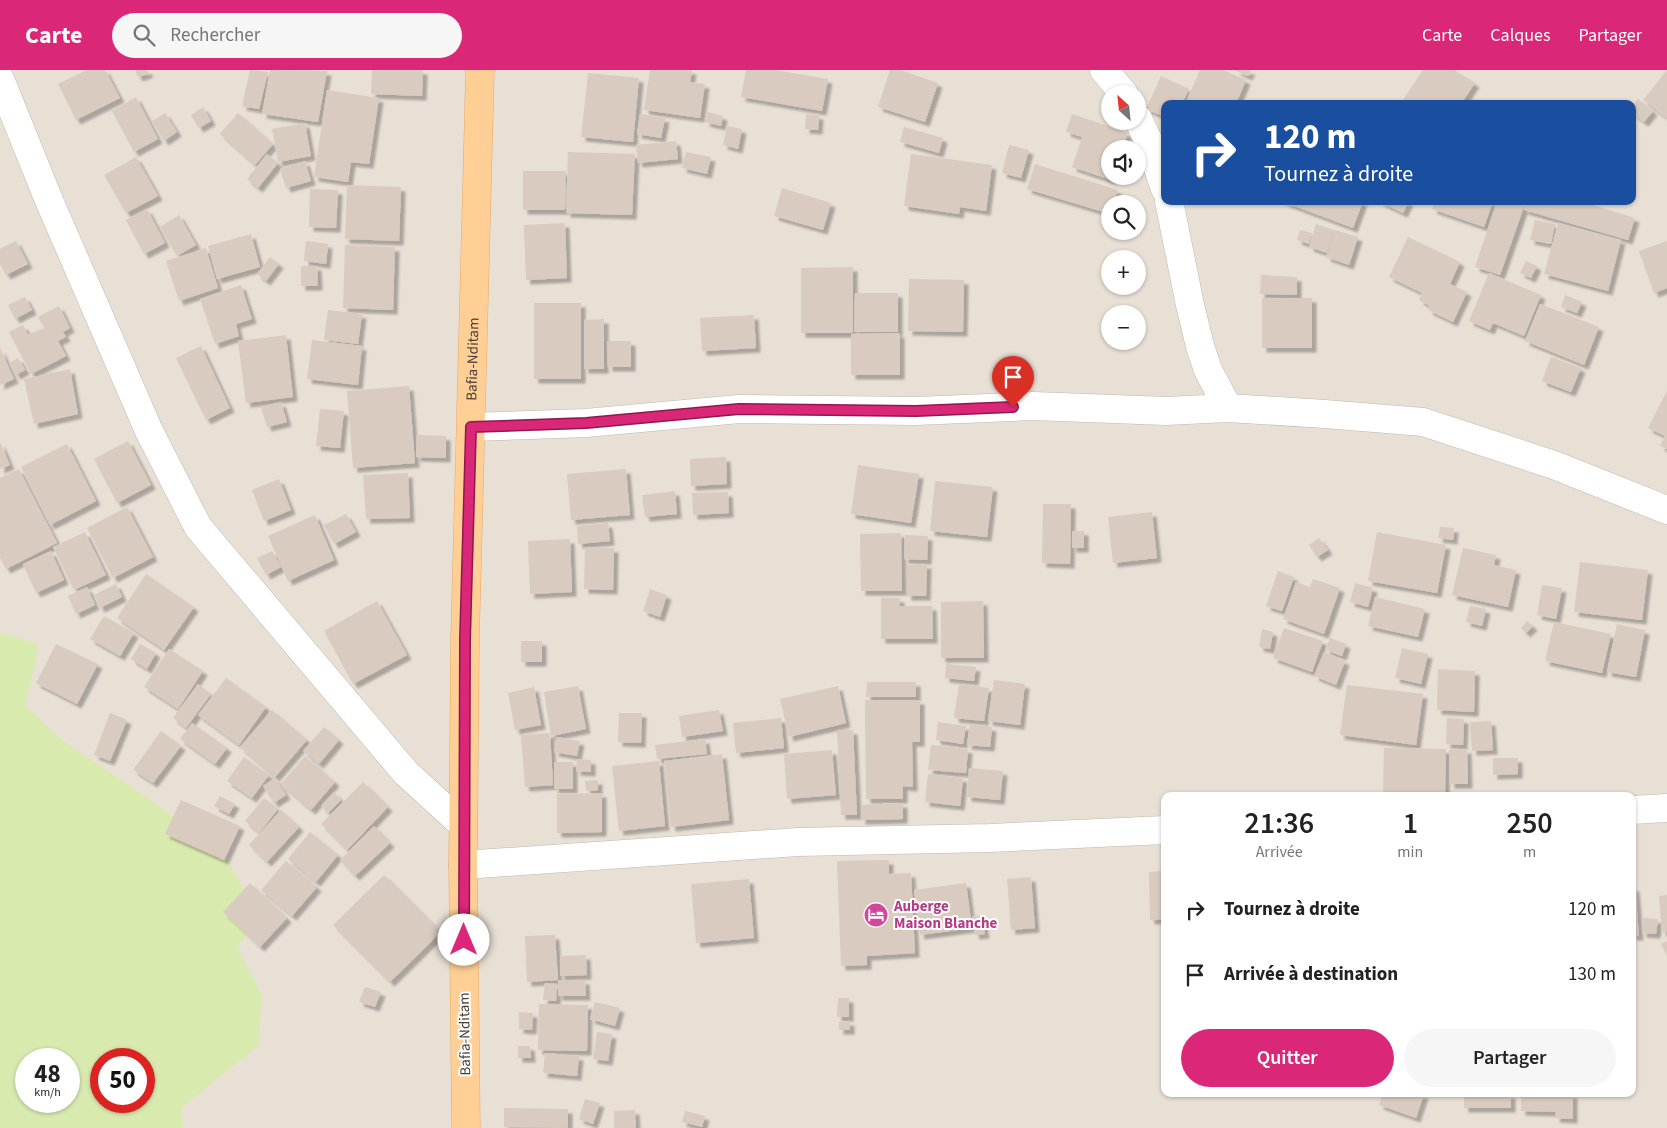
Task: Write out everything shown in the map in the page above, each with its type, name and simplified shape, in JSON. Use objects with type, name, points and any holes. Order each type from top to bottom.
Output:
[{"type":"main road","name":"Bafia-Nditam","points":[[466,1128],[463,865],[465,640],[480,70]]},
{"type":"street","points":[[1104,70],[1118,85]]},
{"type":"street","points":[[0,79],[48,198],[149,432],[198,527],[406,774],[463,825]]},
{"type":"street","points":[[1143,130],[1161,177]]},
{"type":"street","points":[[1170,205],[1200,346],[1208,370],[1228,408]]},
{"type":"street","points":[[471,427],[586,423],[739,409],[916,411],[1032,406],[1166,411],[1228,408],[1423,422],[1554,465],[1667,510]]},
{"type":"street","points":[[1636,810],[1667,808]]},
{"type":"street","points":[[463,865],[798,842],[990,838],[1161,830]]},
{"type":"shaded area","points":[[0,70],[1667,70],[1667,1128],[0,1128]]},
{"type":"green space","points":[[0,633],[37,643],[36,661],[25,705],[62,740],[158,805],[226,859],[260,916],[237,947],[262,995],[258,1046],[182,1107],[183,1128],[0,1128]]},
{"type":"building","points":[[87,70],[105,70],[120,98],[76,120],[58,84]]},
{"type":"building","points":[[135,70],[147,70],[149,73],[138,77]]},
{"type":"building","points":[[250,70],[268,72],[259,109],[242,106]]},
{"type":"building","points":[[270,70],[327,71],[318,122],[262,114]]},
{"type":"building","points":[[372,70],[423,70],[422,96],[371,94]]},
{"type":"building","points":[[650,70],[692,70],[690,82],[705,84],[700,118],[644,110]]},
{"type":"building","points":[[746,70],[775,70],[828,79],[822,111],[741,97]]},
{"type":"building","points":[[890,70],[900,70],[938,83],[925,122],[878,107]]},
{"type":"building","points":[[1200,70],[1223,70],[1246,80],[1238,100],[1187,100]]},
{"type":"building","points":[[1234,70],[1251,70],[1248,76]]},
{"type":"building","points":[[1423,70],[1454,70],[1475,83],[1464,100],[1403,100]]},
{"type":"building","points":[[1667,70],[1667,118],[1643,100]]},
{"type":"building","points":[[588,73],[639,78],[633,142],[581,137]]},
{"type":"building","points":[[1161,76],[1189,89],[1184,100],[1161,100],[1161,115],[1146,109]]},
{"type":"building","points":[[327,90],[379,98],[369,164],[351,162],[348,182],[314,177]]},
{"type":"building","points":[[136,97],[158,139],[134,152],[112,111]]},
{"type":"building","points":[[1638,99],[1653,111],[1644,122],[1636,116],[1636,101]]},
{"type":"building","points":[[203,107],[211,121],[199,128],[191,115]]},
{"type":"building","points":[[708,112],[723,116],[721,126],[705,122]]},
{"type":"building","points":[[165,113],[177,132],[164,141],[152,121]]},
{"type":"building","points":[[238,113],[273,144],[255,165],[220,134]]},
{"type":"building","points":[[640,114],[665,118],[661,138],[637,134]]},
{"type":"building","points":[[806,114],[819,115],[818,130],[805,129]]},
{"type":"building","points":[[1072,114],[1101,124],[1101,130],[1119,130],[1128,133],[1125,140],[1101,140],[1101,177],[1072,167],[1082,137],[1066,132]]},
{"type":"building","points":[[305,123],[311,156],[278,162],[272,129]]},
{"type":"building","points":[[727,126],[742,129],[738,149],[723,145]]},
{"type":"building","points":[[904,127],[943,138],[939,153],[900,142]]},
{"type":"building","points":[[676,141],[678,159],[638,163],[636,145]]},
{"type":"building","points":[[1009,145],[1029,150],[1021,178],[1002,173]]},
{"type":"building","points":[[568,152],[635,154],[632,215],[566,213]]},
{"type":"building","points":[[686,152],[711,157],[707,174],[682,168]]},
{"type":"building","points":[[267,154],[278,163],[258,188],[247,179]]},
{"type":"building","points":[[911,154],[992,165],[986,211],[960,207],[959,214],[904,206]]},
{"type":"building","points":[[136,157],[158,196],[126,213],[104,175]]},
{"type":"building","points":[[305,161],[311,181],[286,188],[280,169]]},
{"type":"building","points":[[1035,164],[1118,190],[1116,195],[1101,195],[1101,211],[1027,189]]},
{"type":"building","points":[[523,171],[566,171],[565,210],[523,210]]},
{"type":"building","points":[[347,185],[401,187],[399,241],[345,239]]},
{"type":"building","points":[[782,188],[831,203],[823,230],[774,216]]},
{"type":"building","points":[[310,189],[338,190],[336,228],[309,227]]},
{"type":"building","points":[[1292,205],[1362,205],[1353,228]]},
{"type":"building","points":[[1386,205],[1407,205],[1403,213]]},
{"type":"building","points":[[1434,205],[1492,205],[1484,227],[1432,209]]},
{"type":"building","points":[[1496,205],[1525,205],[1500,275],[1475,267]]},
{"type":"building","points":[[1526,205],[1593,205],[1635,218],[1628,240],[1524,210]]},
{"type":"building","points":[[147,209],[165,243],[144,254],[126,220]]},
{"type":"building","points":[[179,215],[196,245],[177,256],[160,227]]},
{"type":"building","points":[[1535,220],[1555,224],[1551,244],[1530,240]]},
{"type":"building","points":[[565,223],[567,278],[526,280],[524,225]]},
{"type":"building","points":[[1558,223],[1621,240],[1608,291],[1544,274]]},
{"type":"building","points":[[1316,224],[1334,230],[1327,253],[1309,247]]},
{"type":"building","points":[[1300,230],[1312,233],[1309,244],[1297,240]]},
{"type":"building","points":[[1335,230],[1358,237],[1349,265],[1326,257]]},
{"type":"building","points":[[251,234],[260,267],[217,279],[208,246]]},
{"type":"building","points":[[1408,237],[1460,262],[1450,284],[1467,292],[1453,322],[1428,310],[1430,306],[1419,300],[1422,293],[1389,277]]},
{"type":"building","points":[[16,241],[28,264],[6,275],[0,264],[0,249]]},
{"type":"building","points":[[306,241],[328,244],[326,264],[304,261]]},
{"type":"building","points":[[1667,241],[1667,288],[1654,293],[1639,251]]},
{"type":"building","points":[[345,245],[395,247],[393,310],[343,308]]},
{"type":"building","points":[[206,248],[218,288],[179,301],[166,261]]},
{"type":"building","points":[[270,257],[279,264],[266,281],[257,274]]},
{"type":"building","points":[[1526,261],[1537,266],[1531,278],[1520,273]]},
{"type":"building","points":[[301,266],[317,266],[318,286],[301,286]]},
{"type":"building","points":[[853,267],[853,333],[801,333],[801,268]]},
{"type":"building","points":[[1489,273],[1541,295],[1524,336],[1493,323],[1490,330],[1469,321]]},
{"type":"building","points":[[1261,275],[1297,277],[1297,295],[1260,294]]},
{"type":"building","points":[[909,279],[964,280],[963,332],[908,331]]},
{"type":"building","points":[[241,285],[252,319],[236,324],[239,336],[215,344],[200,299]]},
{"type":"building","points":[[855,293],[898,293],[898,332],[854,332]]},
{"type":"building","points":[[1565,295],[1582,302],[1577,313],[1561,307]]},
{"type":"building","points":[[25,297],[32,310],[15,319],[8,305]]},
{"type":"building","points":[[1262,298],[1312,298],[1312,348],[1262,348]]},
{"type":"building","points":[[534,303],[581,303],[581,379],[534,379]]},
{"type":"building","points":[[1540,304],[1599,327],[1584,365],[1525,341]]},
{"type":"building","points":[[59,306],[70,328],[63,332],[66,337],[58,341],[66,356],[31,374],[9,332],[23,325],[28,335],[44,328],[38,317]]},
{"type":"building","points":[[328,310],[362,314],[358,344],[324,340]]},
{"type":"building","points":[[754,315],[756,348],[702,351],[700,318]]},
{"type":"building","points":[[604,319],[604,369],[584,369],[584,320]]},
{"type":"building","points":[[900,333],[900,375],[851,375],[851,334]]},
{"type":"building","points":[[286,335],[293,397],[246,403],[238,341]]},
{"type":"building","points":[[312,340],[362,346],[358,385],[307,379]]},
{"type":"building","points":[[607,341],[631,341],[631,367],[608,367]]},
{"type":"building","points":[[201,346],[230,408],[206,420],[176,358]]},
{"type":"building","points":[[0,348],[14,379],[0,385]]},
{"type":"building","points":[[1551,357],[1581,368],[1571,392],[1542,381]]},
{"type":"building","points":[[18,358],[25,370],[16,375],[9,363]]},
{"type":"building","points":[[70,369],[78,414],[34,424],[24,379]]},
{"type":"building","points":[[409,386],[415,463],[353,468],[347,391]]},
{"type":"building","points":[[1667,391],[1667,449],[1660,446],[1665,436],[1648,428]]},
{"type":"building","points":[[281,402],[287,422],[267,427],[261,407]]},
{"type":"building","points":[[320,409],[344,411],[340,448],[316,446]]},
{"type":"building","points":[[417,435],[446,436],[446,458],[416,457]]},
{"type":"building","points":[[128,441],[151,485],[117,503],[94,459]]},
{"type":"building","points":[[0,442],[10,465],[0,469]]},
{"type":"building","points":[[67,444],[96,501],[50,525],[21,467]]},
{"type":"building","points":[[726,457],[727,484],[691,486],[690,459]]},
{"type":"building","points":[[858,465],[919,474],[911,523],[851,514]]},
{"type":"building","points":[[19,469],[57,543],[6,569],[0,558],[0,478]]},
{"type":"building","points":[[626,469],[630,515],[571,520],[567,474]]},
{"type":"building","points":[[408,473],[410,518],[366,519],[363,475]]},
{"type":"building","points":[[279,479],[291,510],[264,521],[252,490]]},
{"type":"building","points":[[935,481],[993,487],[987,537],[930,531]]},
{"type":"building","points":[[675,491],[677,514],[645,517],[642,495]]},
{"type":"building","points":[[728,492],[729,513],[693,515],[692,493]]},
{"type":"building","points":[[1043,504],[1071,504],[1070,564],[1042,563]]},
{"type":"building","points":[[127,507],[153,557],[113,578],[87,528]]},
{"type":"building","points":[[1152,512],[1157,558],[1113,563],[1108,517]]},
{"type":"building","points":[[346,514],[356,532],[334,544],[324,525]]},
{"type":"building","points":[[315,515],[334,560],[288,581],[268,536]]},
{"type":"building","points":[[608,523],[610,541],[578,544],[577,526]]},
{"type":"building","points":[[1440,527],[1454,528],[1453,540],[1438,538]]},
{"type":"building","points":[[1072,531],[1084,531],[1084,548],[1072,548]]},
{"type":"building","points":[[85,532],[106,575],[74,590],[53,547]]},
{"type":"building","points":[[1377,532],[1446,545],[1437,593],[1368,581]]},
{"type":"building","points":[[901,533],[902,591],[861,591],[860,534]]},
{"type":"building","points":[[905,535],[928,536],[927,560],[904,559]]},
{"type":"building","points":[[1319,538],[1328,550],[1317,557],[1309,545]]},
{"type":"building","points":[[570,539],[572,592],[530,594],[528,541]]},
{"type":"building","points":[[585,547],[614,548],[613,590],[584,589]]},
{"type":"building","points":[[1463,548],[1496,555],[1494,565],[1516,570],[1508,607],[1452,595]]},
{"type":"building","points":[[51,551],[64,580],[36,593],[23,564]]},
{"type":"building","points":[[272,551],[281,567],[266,575],[257,558]]},
{"type":"building","points":[[1580,562],[1648,570],[1642,620],[1574,612]]},
{"type":"building","points":[[927,564],[926,596],[907,596],[907,565]]},
{"type":"building","points":[[1278,571],[1294,577],[1282,611],[1266,606]]},
{"type":"building","points":[[146,574],[194,607],[164,650],[117,618]]},
{"type":"building","points":[[1313,579],[1340,588],[1324,634],[1283,619],[1296,582],[1310,587]]},
{"type":"building","points":[[1355,583],[1373,588],[1368,607],[1350,602]]},
{"type":"building","points":[[116,584],[122,597],[100,608],[94,595]]},
{"type":"building","points":[[1542,585],[1562,588],[1556,619],[1537,615]]},
{"type":"building","points":[[87,587],[95,605],[76,614],[68,596]]},
{"type":"building","points":[[650,589],[667,595],[660,617],[643,611]]},
{"type":"building","points":[[1375,597],[1425,609],[1418,637],[1368,626]]},
{"type":"building","points":[[881,598],[900,598],[900,606],[932,606],[933,639],[881,639]]},
{"type":"building","points":[[377,601],[407,655],[353,684],[324,631]]},
{"type":"building","points":[[983,601],[984,658],[941,658],[941,602]]},
{"type":"building","points":[[1470,606],[1486,609],[1482,626],[1466,622]]},
{"type":"building","points":[[104,616],[134,633],[120,656],[90,639]]},
{"type":"building","points":[[1527,621],[1533,626],[1526,633],[1521,628]]},
{"type":"building","points":[[1554,622],[1611,634],[1602,673],[1545,661]]},
{"type":"building","points":[[1617,624],[1645,630],[1636,677],[1607,672]]},
{"type":"building","points":[[1284,628],[1323,641],[1312,672],[1273,658]]},
{"type":"building","points":[[1262,629],[1273,632],[1270,649],[1259,647]]},
{"type":"building","points":[[1330,638],[1346,644],[1342,656],[1325,650]]},
{"type":"building","points":[[521,641],[542,641],[542,662],[521,662]]},
{"type":"building","points":[[56,644],[98,664],[77,704],[36,683]]},
{"type":"building","points":[[140,644],[156,653],[147,669],[131,659]]},
{"type":"building","points":[[1402,648],[1428,654],[1421,684],[1395,678]]},
{"type":"building","points":[[169,649],[203,671],[178,709],[144,687]]},
{"type":"building","points":[[1324,652],[1345,661],[1336,685],[1314,676]]},
{"type":"building","points":[[946,664],[976,667],[974,681],[945,678]]},
{"type":"building","points":[[1438,669],[1475,671],[1474,712],[1437,710]]},
{"type":"building","points":[[226,678],[266,707],[239,745],[198,715]]},
{"type":"building","points":[[994,680],[1025,684],[1020,725],[988,721]]},
{"type":"building","points":[[867,682],[916,682],[916,697],[866,697]]},
{"type":"building","points":[[198,684],[211,694],[186,728],[173,718]]},
{"type":"building","points":[[959,684],[989,688],[984,721],[954,718]]},
{"type":"building","points":[[1347,685],[1423,694],[1416,745],[1340,735]]},
{"type":"building","points":[[578,686],[586,729],[551,736],[544,692]]},
{"type":"building","points":[[838,686],[846,723],[789,737],[780,699]]},
{"type":"building","points":[[534,687],[541,725],[515,730],[508,693]]},
{"type":"building","points":[[865,700],[920,700],[920,742],[912,742],[913,787],[903,786],[903,799],[866,799]]},
{"type":"building","points":[[272,710],[307,740],[275,777],[240,747]]},
{"type":"building","points":[[719,710],[723,731],[682,737],[679,716]]},
{"type":"building","points":[[110,713],[127,720],[110,761],[94,755]]},
{"type":"building","points":[[619,713],[642,713],[641,743],[618,742]]},
{"type":"building","points":[[781,718],[784,748],[736,753],[733,723]]},
{"type":"building","points":[[1447,718],[1464,719],[1463,745],[1446,744]]},
{"type":"building","points":[[1491,721],[1493,750],[1472,751],[1470,722]]},
{"type":"building","points":[[938,722],[966,726],[963,744],[936,740]]},
{"type":"building","points":[[192,723],[227,748],[215,764],[180,739]]},
{"type":"building","points":[[970,724],[992,727],[990,747],[967,745]]},
{"type":"building","points":[[324,727],[339,740],[319,764],[303,751]]},
{"type":"building","points":[[837,730],[853,730],[857,815],[841,815]]},
{"type":"building","points":[[161,731],[181,746],[153,783],[133,770]]},
{"type":"building","points":[[550,733],[553,785],[525,787],[521,735]]},
{"type":"building","points":[[557,737],[580,741],[577,756],[554,752]]},
{"type":"building","points":[[705,739],[707,754],[657,759],[655,745]]},
{"type":"building","points":[[931,745],[968,749],[966,773],[928,770]]},
{"type":"building","points":[[1384,748],[1446,749],[1445,792],[1383,792]]},
{"type":"building","points":[[1467,749],[1468,784],[1450,784],[1449,750]]},
{"type":"building","points":[[832,750],[836,795],[787,799],[784,754]]},
{"type":"building","points":[[722,754],[729,820],[671,827],[664,761]]},
{"type":"building","points":[[305,756],[335,782],[311,810],[281,784]]},
{"type":"building","points":[[244,757],[269,775],[252,798],[227,781]]},
{"type":"building","points":[[1493,758],[1518,758],[1518,774],[1493,775]]},
{"type":"building","points":[[577,759],[591,760],[591,772],[576,771]]},
{"type":"building","points":[[659,761],[665,826],[619,831],[612,766]]},
{"type":"building","points":[[554,762],[573,762],[573,789],[554,789]]},
{"type":"building","points":[[969,768],[1003,771],[1000,800],[967,797]]},
{"type":"building","points":[[928,774],[963,778],[960,806],[925,802]]},
{"type":"building","points":[[275,778],[286,795],[274,803],[263,786]]},
{"type":"building","points":[[598,780],[598,790],[586,791],[585,781]]},
{"type":"building","points":[[363,782],[388,807],[347,850],[321,824]]},
{"type":"building","points":[[334,792],[341,800],[328,813],[321,806]]},
{"type":"building","points":[[602,793],[602,832],[557,833],[557,794]]},
{"type":"building","points":[[220,796],[235,804],[229,814],[214,806]]},
{"type":"building","points":[[264,798],[278,809],[259,833],[245,821]]},
{"type":"building","points":[[181,800],[240,826],[224,860],[165,834]]},
{"type":"building","points":[[903,803],[903,819],[861,820],[861,805]]},
{"type":"building","points":[[281,810],[299,827],[267,862],[249,845]]},
{"type":"building","points":[[374,826],[390,843],[355,876],[340,860]]},
{"type":"building","points":[[310,832],[338,855],[316,882],[288,859]]},
{"type":"building","name":"Auberge Maison Blanche","points":[[889,860],[889,874],[911,873],[915,953],[867,956],[867,965],[841,966],[837,861]]},
{"type":"building","points":[[286,861],[317,887],[292,916],[261,890]]},
{"type":"building","points":[[1161,871],[1161,919],[1150,920],[1149,872]]},
{"type":"building","points":[[384,875],[441,932],[390,982],[333,925]]},
{"type":"building","points":[[1031,877],[1035,928],[1011,930],[1007,879]]},
{"type":"building","points":[[749,879],[754,938],[696,943],[691,884]]},
{"type":"building","points":[[250,883],[287,918],[260,947],[223,912]]},
{"type":"building","points":[[966,883],[972,928],[920,935],[914,890]]},
{"type":"building","points":[[1667,895],[1667,932],[1662,932],[1659,896]]},
{"type":"building","points":[[1636,899],[1639,936],[1636,936]]},
{"type":"building","points":[[982,916],[985,934],[975,935],[972,917]]},
{"type":"building","points":[[1643,918],[1658,919],[1656,934],[1642,933]]},
{"type":"building","points":[[555,935],[558,980],[527,982],[525,936]]},
{"type":"building","points":[[1667,941],[1667,956],[1661,944]]},
{"type":"building","points":[[586,955],[587,975],[560,976],[560,956]]},
{"type":"building","points":[[558,980],[585,980],[586,996],[558,996]]},
{"type":"building","points":[[545,983],[557,984],[556,1001],[543,1000]]},
{"type":"building","points":[[365,987],[381,992],[375,1007],[359,1002]]},
{"type":"building","points":[[838,998],[849,998],[849,1017],[837,1017]]},
{"type":"building","points":[[595,1002],[620,1008],[615,1026],[590,1019]]},
{"type":"building","points":[[539,1004],[588,1005],[587,1051],[538,1050]]},
{"type":"building","points":[[519,1012],[533,1013],[532,1030],[519,1029]]},
{"type":"building","points":[[850,1021],[850,1030],[839,1030],[839,1022]]},
{"type":"building","points":[[597,1032],[612,1034],[608,1061],[593,1059]]},
{"type":"building","points":[[518,1046],[530,1046],[531,1058],[518,1058]]},
{"type":"building","points":[[545,1053],[579,1056],[577,1076],[543,1073]]},
{"type":"building","points":[[1382,1097],[1423,1097],[1416,1118],[1379,1105]]},
{"type":"building","points":[[1464,1097],[1511,1097],[1511,1108],[1464,1108]]},
{"type":"building","points":[[1521,1097],[1573,1097],[1573,1119],[1555,1118],[1556,1112],[1521,1111]]},
{"type":"building","points":[[585,1099],[600,1103],[593,1124],[579,1119]]},
{"type":"building","points":[[504,1108],[568,1109],[568,1128],[504,1127]]},
{"type":"building","points":[[635,1110],[636,1128],[614,1128],[614,1111]]},
{"type":"building","points":[[685,1111],[705,1116],[702,1127],[682,1122]]},
{"type":"place","name":"Auberge Maison Blanche","points":[[876,915]]},
{"type":"route","points":[[464,940],[465,640],[471,427],[586,423],[739,409],[916,411],[1013,407]]}]
